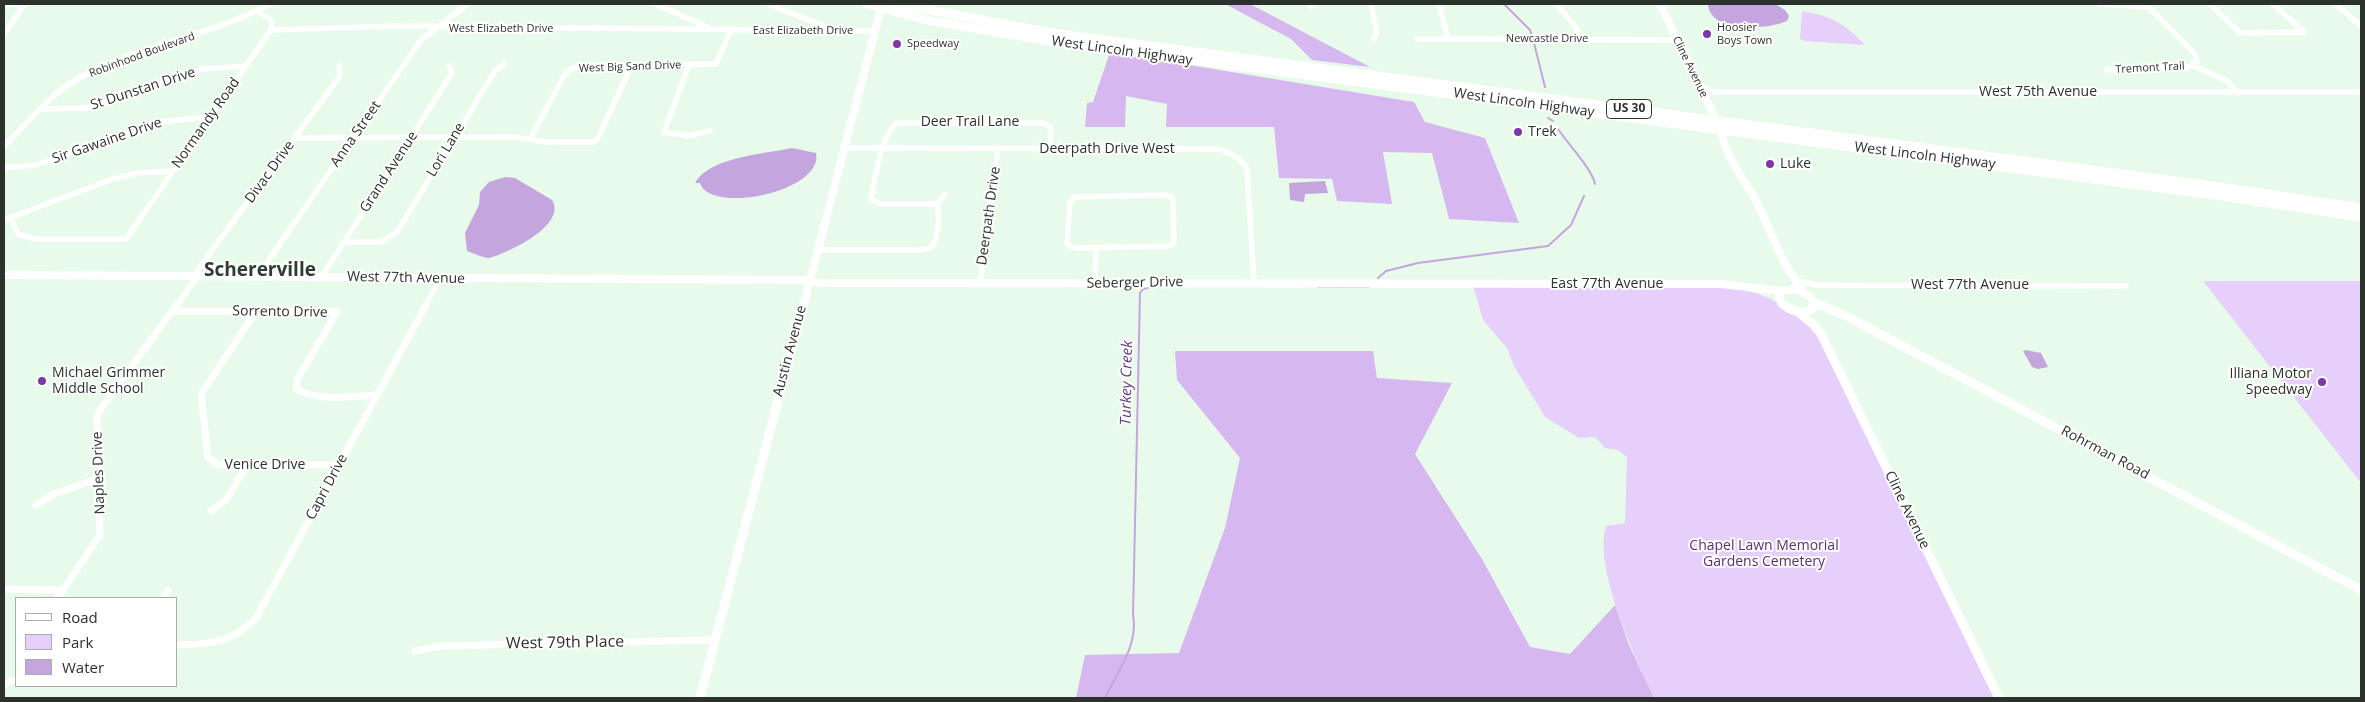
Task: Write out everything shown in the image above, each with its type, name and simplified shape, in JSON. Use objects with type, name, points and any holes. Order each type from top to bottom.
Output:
[{"type":"main road","name":"West Lincoln Highway","points":[[867,4],[881,6],[931,21],[1056,42],[2188,191],[2361,217]]},
{"type":"main road","name":"West Lincoln Highway","points":[[898,4],[1052,34],[2206,184],[2361,208]]},
{"type":"street","points":[[4,4],[26,4]]},
{"type":"street","points":[[4,34],[26,4]]},
{"type":"street","name":"Robinhood Boulevard","points":[[4,147],[41,109],[67,86],[104,66],[228,25],[258,12],[270,4]]},
{"type":"street","name":"Anna Street","points":[[257,277],[421,40],[468,4]]},
{"type":"street","points":[[656,4],[714,30]]},
{"type":"street","points":[[768,4],[837,30]]},
{"type":"street","points":[[1371,4],[1377,32],[1374,39]]},
{"type":"street","points":[[1438,4],[1448,39]]},
{"type":"street","points":[[1556,4],[1576,27],[1582,40]]},
{"type":"street","name":"Cline Avenue","points":[[1660,4],[1721,130],[1721,137],[1729,156],[1737,166],[1794,280],[1805,292],[1813,307],[1813,324]]},
{"type":"street","points":[[2100,4],[2147,5],[2194,54],[2197,62],[2192,65]]},
{"type":"street","points":[[2210,4],[2240,32],[2304,32],[2273,4]]},
{"type":"street","points":[[2336,4],[2361,26]]},
{"type":"street","name":"Austin Avenue","points":[[700,698],[881,6]]},
{"type":"street","points":[[258,12],[272,21],[271,30]]},
{"type":"street","name":"West Elizabeth Drive","points":[[271,30],[394,26],[436,28],[731,30]]},
{"type":"street","name":"Normandy Road","points":[[10,218],[18,234],[35,239],[126,239],[271,30]]},
{"type":"street","name":"East Elizabeth Drive","points":[[731,30],[874,31]]},
{"type":"street","name":"West Big Sand Drive","points":[[530,139],[565,74],[571,69],[581,66],[716,64],[731,30]]},
{"type":"street","name":"Newcastle Drive","points":[[1417,39],[1678,40]]},
{"type":"street","name":"Lori Lane","points":[[390,238],[397,232],[495,71],[504,64]]},
{"type":"street","points":[[689,65],[664,132],[669,135],[699,135],[710,130]]},
{"type":"street","points":[[2192,65],[2228,81],[2237,92]]},
{"type":"street","name":"Tremont Trail","points":[[2107,70],[2186,68],[2192,65]]},
{"type":"street","name":"St Dunstan Drive","points":[[41,109],[86,108],[202,70],[246,66]]},
{"type":"street","name":"Divac Drive","points":[[197,277],[198,270],[340,76],[339,66]]},
{"type":"street","name":"Grand Avenue","points":[[321,278],[452,73],[449,66]]},
{"type":"street","points":[[295,138],[516,137],[546,142],[593,142],[598,138],[631,66]]},
{"type":"street","name":"West 75th Avenue","points":[[1699,86],[1715,92],[2361,92]]},
{"type":"street","points":[[1705,98],[1715,92]]},
{"type":"street","name":"Sir Gawaine Drive","points":[[4,168],[36,165],[156,122],[211,116]]},
{"type":"street","name":"Deer Trail Lane","points":[[882,148],[886,145],[891,128],[901,122],[1040,122],[1049,125],[1051,128],[1050,148]]},
{"type":"street","name":"Deerpath Drive West","points":[[844,148],[1217,149],[1227,151],[1240,158],[1247,169],[1254,282]]},
{"type":"street","points":[[882,148],[871,199],[881,204],[937,204]]},
{"type":"street","name":"Deerpath Drive","points":[[980,284],[998,148]]},
{"type":"street","points":[[4,220],[116,178],[172,171]]},
{"type":"street","points":[[937,204],[944,194]]},
{"type":"street","points":[[1164,195],[1172,197],[1174,241],[1170,246],[1096,248],[1071,247],[1067,243],[1070,202],[1075,196],[1164,195]]},
{"type":"street","points":[[817,250],[928,249],[935,241],[940,211],[937,204]]},
{"type":"street","points":[[344,242],[381,242],[390,238]]},
{"type":"street","points":[[1095,284],[1096,248]]},
{"type":"street","name":"West 77th Avenue","points":[[4,275],[809,280]]},
{"type":"street","name":"Naples Drive","points":[[59,597],[100,535],[98,418],[100,412],[197,277]]},
{"type":"street","name":"Capri Drive","points":[[178,645],[218,644],[235,637],[250,625],[440,279]]},
{"type":"street","name":"Seberger Drive","points":[[809,280],[820,283],[980,284],[1462,283]]},
{"type":"street","points":[[1780,300],[1779,295],[1794,280]]},
{"type":"street","name":"West 77th Avenue","points":[[1794,280],[1815,285],[2126,286]]},
{"type":"street","name":"East 77th Avenue","points":[[1462,283],[1721,284],[1751,288],[1792,289],[1805,292]]},
{"type":"street","points":[[1805,292],[1815,285]]},
{"type":"street","name":"East 77th Avenue","points":[[1751,288],[1780,300],[1787,308],[1798,312]]},
{"type":"street","points":[[1798,312],[1813,307]]},
{"type":"street","name":"Rohrman Road","points":[[1813,307],[1848,317],[2361,590]]},
{"type":"street","name":"Sorrento Drive","points":[[173,311],[338,312],[297,380],[296,389],[299,392],[310,395],[377,395]]},
{"type":"street","name":"Venice Drive","points":[[256,311],[205,386],[200,400],[208,458],[219,465],[339,464]]},
{"type":"street","name":"Cline Avenue","points":[[1798,312],[1813,324],[1821,334],[1998,698]]},
{"type":"street","points":[[211,511],[227,499],[247,465]]},
{"type":"street","points":[[36,505],[54,494],[99,478]]},
{"type":"street","points":[[4,589],[64,590]]},
{"type":"street","points":[[164,597],[168,590]]},
{"type":"street","name":"West 79th Place","points":[[415,651],[440,646],[715,640]]},
{"type":"green space","points":[[1802,11],[1830,18],[1851,31],[1865,45],[1804,41],[1800,39]]},
{"type":"green space","name":"Illiana Motor Speedway","points":[[2203,281],[2361,281],[2361,483]]},
{"type":"green space","name":"Chapel Lawn Memorial Gardens Cemetery","points":[[1473,285],[1727,286],[1767,297],[1790,310],[1820,339],[1994,698],[1654,698],[1618,614],[1605,566],[1604,544],[1606,526],[1625,523],[1627,457],[1618,450],[1605,448],[1595,437],[1579,438],[1545,417],[1514,366],[1507,348],[1483,320]]},
{"type":"shaded area","points":[[1225,4],[1250,4],[1370,67],[1312,60],[1291,39]]},
{"type":"shaded area","points":[[1110,52],[1414,102],[1425,122],[1485,138],[1519,223],[1449,219],[1432,153],[1383,152],[1392,204],[1337,201],[1332,179],[1279,178],[1274,127],[1166,127],[1167,104],[1126,96],[1125,127],[1085,127],[1087,103],[1093,102]]},
{"type":"shaded area","points":[[1175,351],[1373,351],[1377,378],[1452,383],[1415,454],[1482,559],[1530,647],[1570,654],[1615,605],[1629,645],[1654,698],[1076,698],[1085,655],[1179,653],[1225,528],[1240,458],[1177,380]]},
{"type":"water","points":[[1708,4],[1775,4],[1785,10],[1789,16],[1787,21],[1778,24],[1741,27],[1718,20],[1711,13]]},
{"type":"water","points":[[792,148],[816,153],[814,167],[803,179],[785,188],[765,195],[743,198],[723,197],[708,192],[700,183],[695,183],[702,174],[712,167],[725,162]]},
{"type":"water","points":[[505,177],[515,178],[552,200],[555,210],[551,219],[533,237],[508,251],[487,258],[467,251],[465,233],[479,205],[480,192],[489,182]]},
{"type":"water","points":[[1325,181],[1328,193],[1305,194],[1304,202],[1290,200],[1289,183]]},
{"type":"water","points":[[2023,351],[2041,353],[2048,367],[2038,369],[2032,367]]},
{"type":"waterway","name":"Turkey Creek","points":[[1504,4],[1530,30],[1532,36]]},
{"type":"waterway","name":"Turkey Creek","points":[[1534,43],[1545,87]]},
{"type":"waterway","name":"Turkey Creek","points":[[1548,118],[1553,121]]},
{"type":"waterway","name":"Turkey Creek","points":[[1558,129],[1585,164],[1595,184]]},
{"type":"waterway","name":"Turkey Creek","points":[[1378,278],[1386,271],[1418,263],[1548,246],[1571,225],[1584,196]]},
{"type":"waterway","name":"Turkey Creek","points":[[1105,698],[1126,658],[1133,637],[1140,293],[1143,289],[1151,287]]},
{"type":"waterway","name":"Turkey Creek","points":[[1318,287],[1369,287]]},
{"type":"place","name":"Hoosier Boys Town","points":[[1707,34]]},
{"type":"place","name":"Speedway","points":[[897,44]]},
{"type":"place","name":"Trek","points":[[1518,132]]},
{"type":"place","name":"Luke","points":[[1770,164]]},
{"type":"place","name":"Michael Grimmer Middle School","points":[[42,381]]},
{"type":"place","name":"Illiana Motor Speedway","points":[[2322,382]]},
{"type":"district","name":"Schererville","points":[[260,271]]}]
